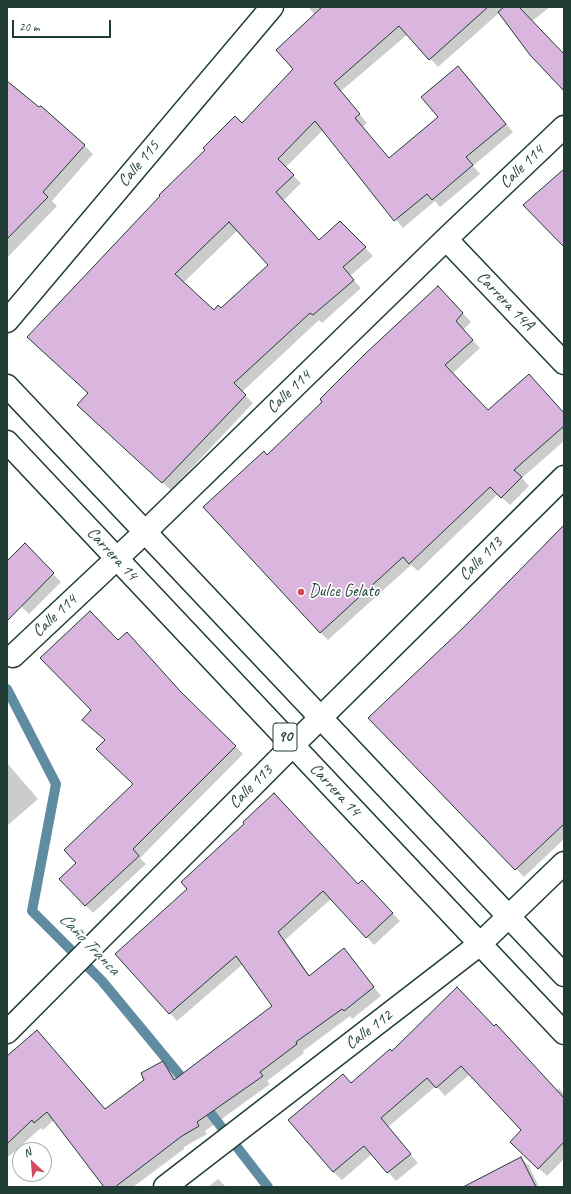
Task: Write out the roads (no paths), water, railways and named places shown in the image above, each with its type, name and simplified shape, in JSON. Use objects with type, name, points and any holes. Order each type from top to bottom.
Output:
[{"type":"street","name":"Calle 115","points":[[7,321],[272,7]]},
{"type":"street","name":"Calle 114","points":[[13,656],[117,559],[446,239],[564,127]]},
{"type":"street","name":"Carrera 14A","points":[[446,239],[564,363]]},
{"type":"street","name":"90","points":[[7,386],[564,976]]},
{"type":"street","name":"Carrera 14","points":[[7,442],[564,1032]]},
{"type":"street","name":"Calle 113","points":[[7,1032],[293,745],[564,477]]},
{"type":"street","name":"Calle 112","points":[[165,1187],[480,944],[564,863]]},
{"type":"waterway","name":"Caño Tranca","points":[[7,689],[56,784],[32,911],[102,981],[188,1085]]},
{"type":"waterway","name":"Caño Tranca","points":[[202,1102],[268,1187]]},
{"type":"place","name":"Dulce Gelato","points":[[301,592]]}]
